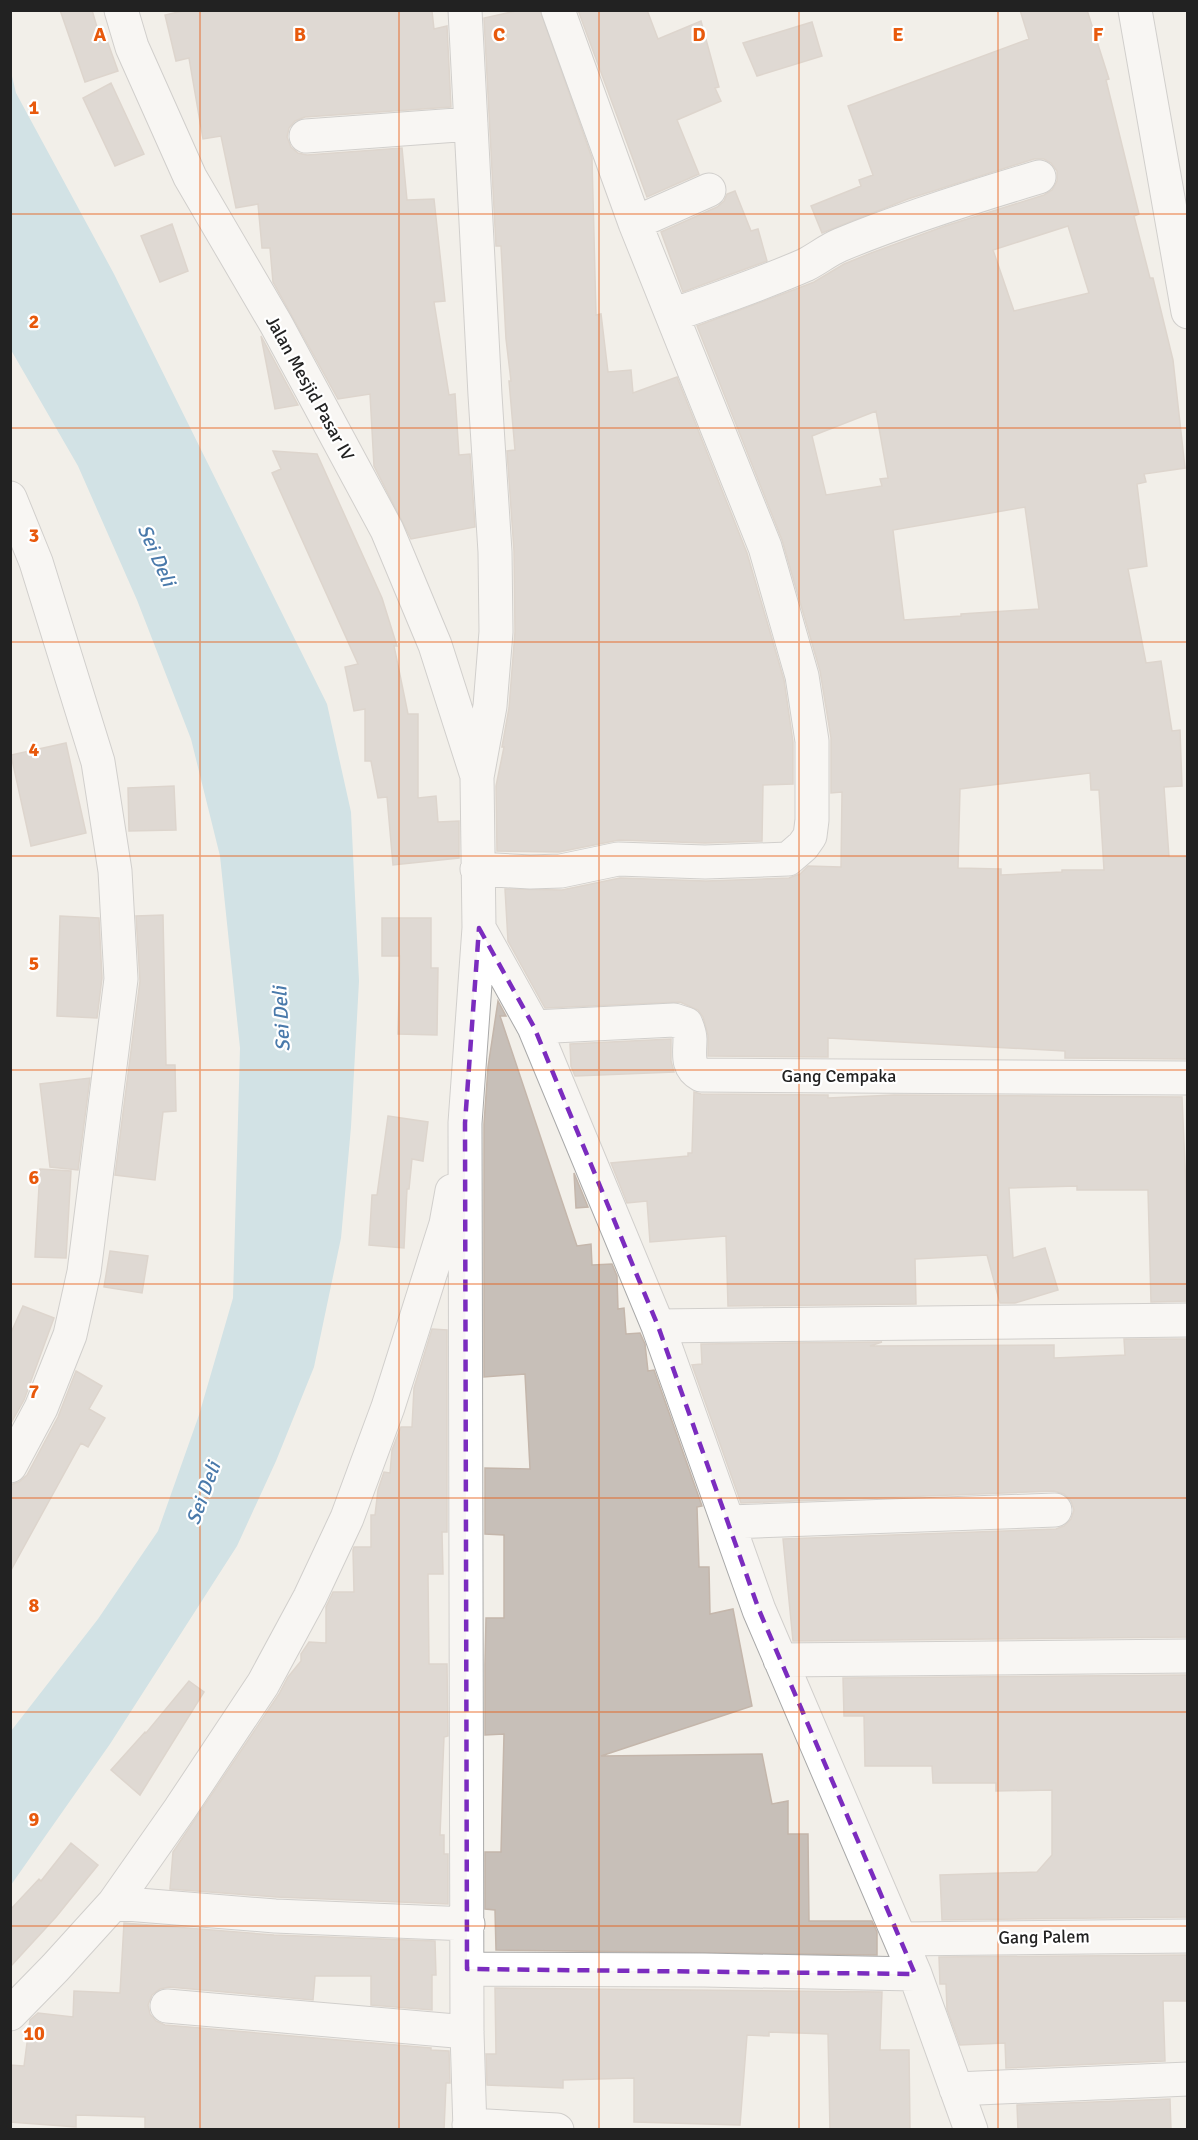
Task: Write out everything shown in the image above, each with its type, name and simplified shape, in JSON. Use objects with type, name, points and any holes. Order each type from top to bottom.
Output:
[{"type":"street","name":"Jalan Mesjid Pasar IV","points":[[121,10],[132,47],[190,177],[276,324],[387,530],[435,645],[477,777]]},
{"type":"street","points":[[465,10],[495,552],[496,632],[490,706],[477,777],[479,928],[465,1123],[467,2032],[470,2127],[557,2130]]},
{"type":"street","points":[[477,869],[561,871],[618,859],[705,862],[788,859],[803,846],[810,836],[812,820],[812,741],[802,676],[765,547],[635,223],[558,10]]},
{"type":"street","points":[[1135,10],[1174,243],[1186,294]]},
{"type":"street","points":[[306,136],[471,124]]},
{"type":"street","points":[[673,315],[808,264],[837,246],[863,236],[957,202],[1039,177]]},
{"type":"street","points":[[635,223],[708,190]]},
{"type":"street","points":[[10,498],[36,562],[98,762],[115,871],[121,980],[84,1272],[70,1335],[41,1408],[10,1466]]},
{"type":"street","points":[[479,928],[534,1027],[658,1326],[730,1522],[759,1610],[915,1974],[971,2130]]},
{"type":"street","name":"Gang Cempaka","points":[[534,1027],[674,1020],[686,1024],[690,1036],[689,1058],[695,1072],[701,1075],[1188,1078]]},
{"type":"street","points":[[10,2014],[114,1903],[263,1684],[310,1597],[347,1518],[388,1407],[446,1224],[465,1123]]},
{"type":"street","points":[[658,1326],[1188,1320]]},
{"type":"street","points":[[730,1522],[1055,1510]]},
{"type":"street","points":[[780,1660],[1188,1656]]},
{"type":"street","points":[[114,1903],[275,1916],[468,1924]]},
{"type":"street","name":"Gang Palem","points":[[900,1939],[1188,1936]]},
{"type":"street","points":[[467,1969],[915,1974]]},
{"type":"street","points":[[167,2006],[467,2032]]},
{"type":"street","points":[[956,2089],[1188,2079]]},
{"type":"highlighted area","points":[[479,928],[534,1027],[658,1326],[759,1610],[915,1974],[467,1969],[465,1123]]},
{"type":"water","name":"Sei Deli","points":[[11,72],[16,93],[114,274],[327,704],[351,812],[359,981],[351,1127],[341,1238],[314,1367],[276,1461],[237,1546],[110,1744],[11,1885],[11,1731],[98,1619],[158,1531],[199,1415],[233,1298],[240,1048],[220,856],[191,739],[137,600],[78,466],[11,350]]},
{"type":"building","points":[[60,10],[92,10],[99,34],[104,32],[118,71],[85,82]]},
{"type":"building","points":[[187,10],[432,11],[434,29],[447,26],[451,107],[305,117],[295,121],[289,128],[287,137],[291,147],[298,153],[307,155],[402,148],[407,200],[434,199],[445,301],[434,302],[449,395],[455,394],[459,455],[470,454],[475,527],[411,539],[374,466],[370,394],[338,399],[273,282],[270,248],[262,248],[258,204],[236,208],[221,136],[203,139],[189,58],[176,61],[165,15]]},
{"type":"building","points":[[521,10],[540,10],[592,158],[596,315],[601,314],[608,372],[631,370],[633,393],[677,377],[747,553],[784,680],[793,742],[793,784],[763,785],[762,841],[705,843],[619,840],[559,852],[497,851],[496,786],[509,708],[515,632],[514,551],[507,451],[515,450],[501,246],[496,246],[484,18]]},
{"type":"building","points":[[578,10],[647,10],[658,39],[701,21],[719,87],[715,88],[721,101],[677,120],[699,174],[647,197]]},
{"type":"building","points":[[1020,10],[1087,10],[1109,79],[1106,80],[1139,214],[1134,216],[1150,278],[1153,278],[1173,360],[1185,468],[1144,474],[1146,482],[1137,484],[1147,566],[1128,569],[1146,663],[1161,661],[1172,731],[1180,730],[1182,786],[1164,787],[1169,857],[1188,857],[1188,1059],[1065,1058],[1065,1051],[828,1038],[828,1057],[708,1056],[708,1035],[703,1017],[698,1010],[680,1002],[545,1008],[508,941],[505,889],[562,890],[620,878],[706,881],[789,878],[800,874],[808,866],[841,867],[842,792],[831,793],[831,738],[820,671],[782,540],[697,326],[814,282],[844,264],[871,253],[945,226],[1044,195],[1052,190],[1057,181],[1057,171],[1051,163],[1044,159],[1034,159],[908,199],[822,233],[811,206],[861,186],[859,180],[873,175],[848,106],[1029,39]],"holes":[[[1068,226],[1089,293],[1014,311],[993,250]],[[876,411],[888,478],[880,479],[882,486],[826,495],[812,436]],[[1025,507],[1039,609],[904,620],[893,530]],[[1090,773],[1091,790],[1099,790],[1104,870],[1062,870],[1062,872],[1001,875],[1001,869],[958,868],[960,789]]]},
{"type":"building","points":[[812,22],[822,56],[757,76],[743,43]]},
{"type":"building","points":[[111,83],[144,154],[115,166],[83,98]]},
{"type":"building","points":[[735,191],[751,231],[758,229],[767,261],[683,292],[661,232],[717,207],[724,201],[727,194]]},
{"type":"building","points":[[172,224],[188,271],[160,282],[141,236]]},
{"type":"building","points":[[261,336],[298,405],[275,409]]},
{"type":"building","points":[[273,451],[317,454],[382,598],[397,646],[394,646],[408,714],[418,714],[418,798],[436,796],[438,822],[459,821],[459,858],[393,865],[387,797],[378,798],[371,761],[365,761],[365,709],[354,711],[345,667],[358,664],[272,473],[281,469]]},
{"type":"building","points":[[66,743],[86,833],[31,846],[11,755]]},
{"type":"building","points":[[174,786],[176,830],[129,831],[128,788]]},
{"type":"building","points":[[163,915],[166,1065],[175,1065],[176,1111],[163,1112],[155,1180],[115,1175],[140,981],[136,916]]},
{"type":"building","points":[[60,916],[99,918],[102,978],[97,1018],[57,1016]]},
{"type":"building","points":[[382,918],[431,918],[431,968],[438,968],[437,1035],[398,1034],[400,956],[382,956]]},
{"type":"building","points":[[498,1001],[506,1016],[500,1016],[577,1246],[591,1244],[592,1265],[612,1264],[617,1276],[618,1309],[624,1308],[626,1334],[640,1333],[645,1344],[648,1371],[654,1370],[702,1506],[697,1507],[699,1567],[709,1567],[710,1614],[733,1609],[752,1706],[601,1756],[762,1754],[772,1804],[788,1801],[788,1834],[808,1834],[809,1921],[872,1921],[877,1932],[877,1955],[496,1950],[495,1910],[485,1909],[485,1852],[501,1852],[504,1734],[485,1735],[485,1664],[486,1618],[504,1618],[504,1535],[485,1534],[485,1468],[530,1469],[525,1374],[484,1377],[484,1124],[488,1067]]},
{"type":"building","points":[[671,1039],[671,1061],[674,1072],[575,1076],[571,1066],[570,1044]]},
{"type":"building","points":[[90,1078],[78,1170],[50,1167],[40,1084]]},
{"type":"building","points":[[694,1092],[701,1094],[828,1095],[828,1098],[894,1095],[1182,1097],[1188,1232],[1188,1301],[1151,1302],[1148,1190],[1077,1190],[1077,1186],[1009,1188],[1013,1258],[1045,1248],[1058,1290],[1015,1303],[1000,1303],[987,1255],[915,1259],[916,1304],[728,1306],[726,1236],[650,1242],[647,1201],[627,1203],[611,1163],[688,1156],[688,1153],[692,1153]]},
{"type":"building","points":[[388,1116],[428,1122],[423,1161],[412,1159],[409,1189],[407,1189],[404,1248],[369,1245],[372,1195],[377,1195]]},
{"type":"building","points":[[40,1169],[71,1171],[66,1258],[35,1257]]},
{"type":"building","points":[[574,1173],[588,1207],[576,1208]]},
{"type":"building","points":[[110,1251],[148,1256],[142,1293],[104,1287]]},
{"type":"building","points":[[23,1306],[54,1318],[24,1400],[10,1425],[10,1335]]},
{"type":"building","points":[[432,1329],[447,1330],[447,1532],[442,1532],[443,1574],[428,1574],[429,1664],[447,1664],[448,1736],[444,1737],[440,1835],[444,1835],[444,1854],[448,1854],[448,1904],[276,1897],[170,1889],[173,1852],[279,1694],[288,1677],[301,1661],[301,1654],[309,1642],[326,1643],[326,1607],[333,1592],[354,1592],[353,1550],[354,1547],[371,1547],[371,1515],[375,1515],[378,1490],[384,1472],[390,1473],[392,1450],[401,1427],[412,1427],[414,1388]]},
{"type":"building","points":[[1124,1339],[1188,1339],[1188,1637],[793,1641],[783,1539],[1056,1529],[1064,1526],[1071,1519],[1074,1510],[1071,1501],[1064,1494],[1054,1491],[741,1503],[692,1365],[702,1364],[701,1344],[882,1342],[870,1346],[1054,1345],[1054,1358],[1125,1355]]},
{"type":"building","points":[[76,1371],[102,1386],[89,1409],[105,1418],[88,1447],[81,1443],[10,1572],[10,1485],[19,1482],[27,1475],[58,1417]]},
{"type":"building","points":[[1188,1675],[1188,1917],[942,1920],[940,1875],[1037,1872],[1052,1855],[1052,1790],[996,1791],[996,1783],[933,1783],[932,1766],[865,1766],[864,1716],[844,1716],[843,1678]]},
{"type":"building","points":[[189,1681],[204,1692],[140,1795],[111,1770],[146,1733]]},
{"type":"building","points":[[71,1843],[98,1865],[56,1917],[10,1967],[10,1910],[39,1879],[41,1881]]},
{"type":"building","points":[[124,1923],[274,1935],[435,1941],[436,1975],[432,1975],[432,2010],[371,2005],[371,1976],[315,1976],[313,2000],[169,1987],[160,1989],[152,1995],[148,2005],[150,2014],[156,2021],[165,2025],[449,2051],[450,2083],[446,2083],[444,2130],[145,2130],[145,2117],[76,2115],[76,2127],[10,2122],[10,2065],[24,2066],[30,2020],[38,2013],[73,2017],[74,1991],[120,1993]]},
{"type":"building","points":[[1188,1955],[1188,2001],[1163,2001],[1165,2061],[1006,2068],[1005,2043],[960,2045],[947,2009],[946,1984],[940,1984],[939,1957]]},
{"type":"building","points":[[495,1988],[882,1992],[880,2050],[909,2050],[910,2130],[830,2130],[828,2034],[769,2032],[769,2036],[747,2035],[740,2125],[634,2122],[634,2078],[563,2080],[563,2088],[487,2085],[486,2054],[496,2054]]},
{"type":"building","points":[[1170,2099],[1171,2130],[1018,2130],[1017,2105]]}]
